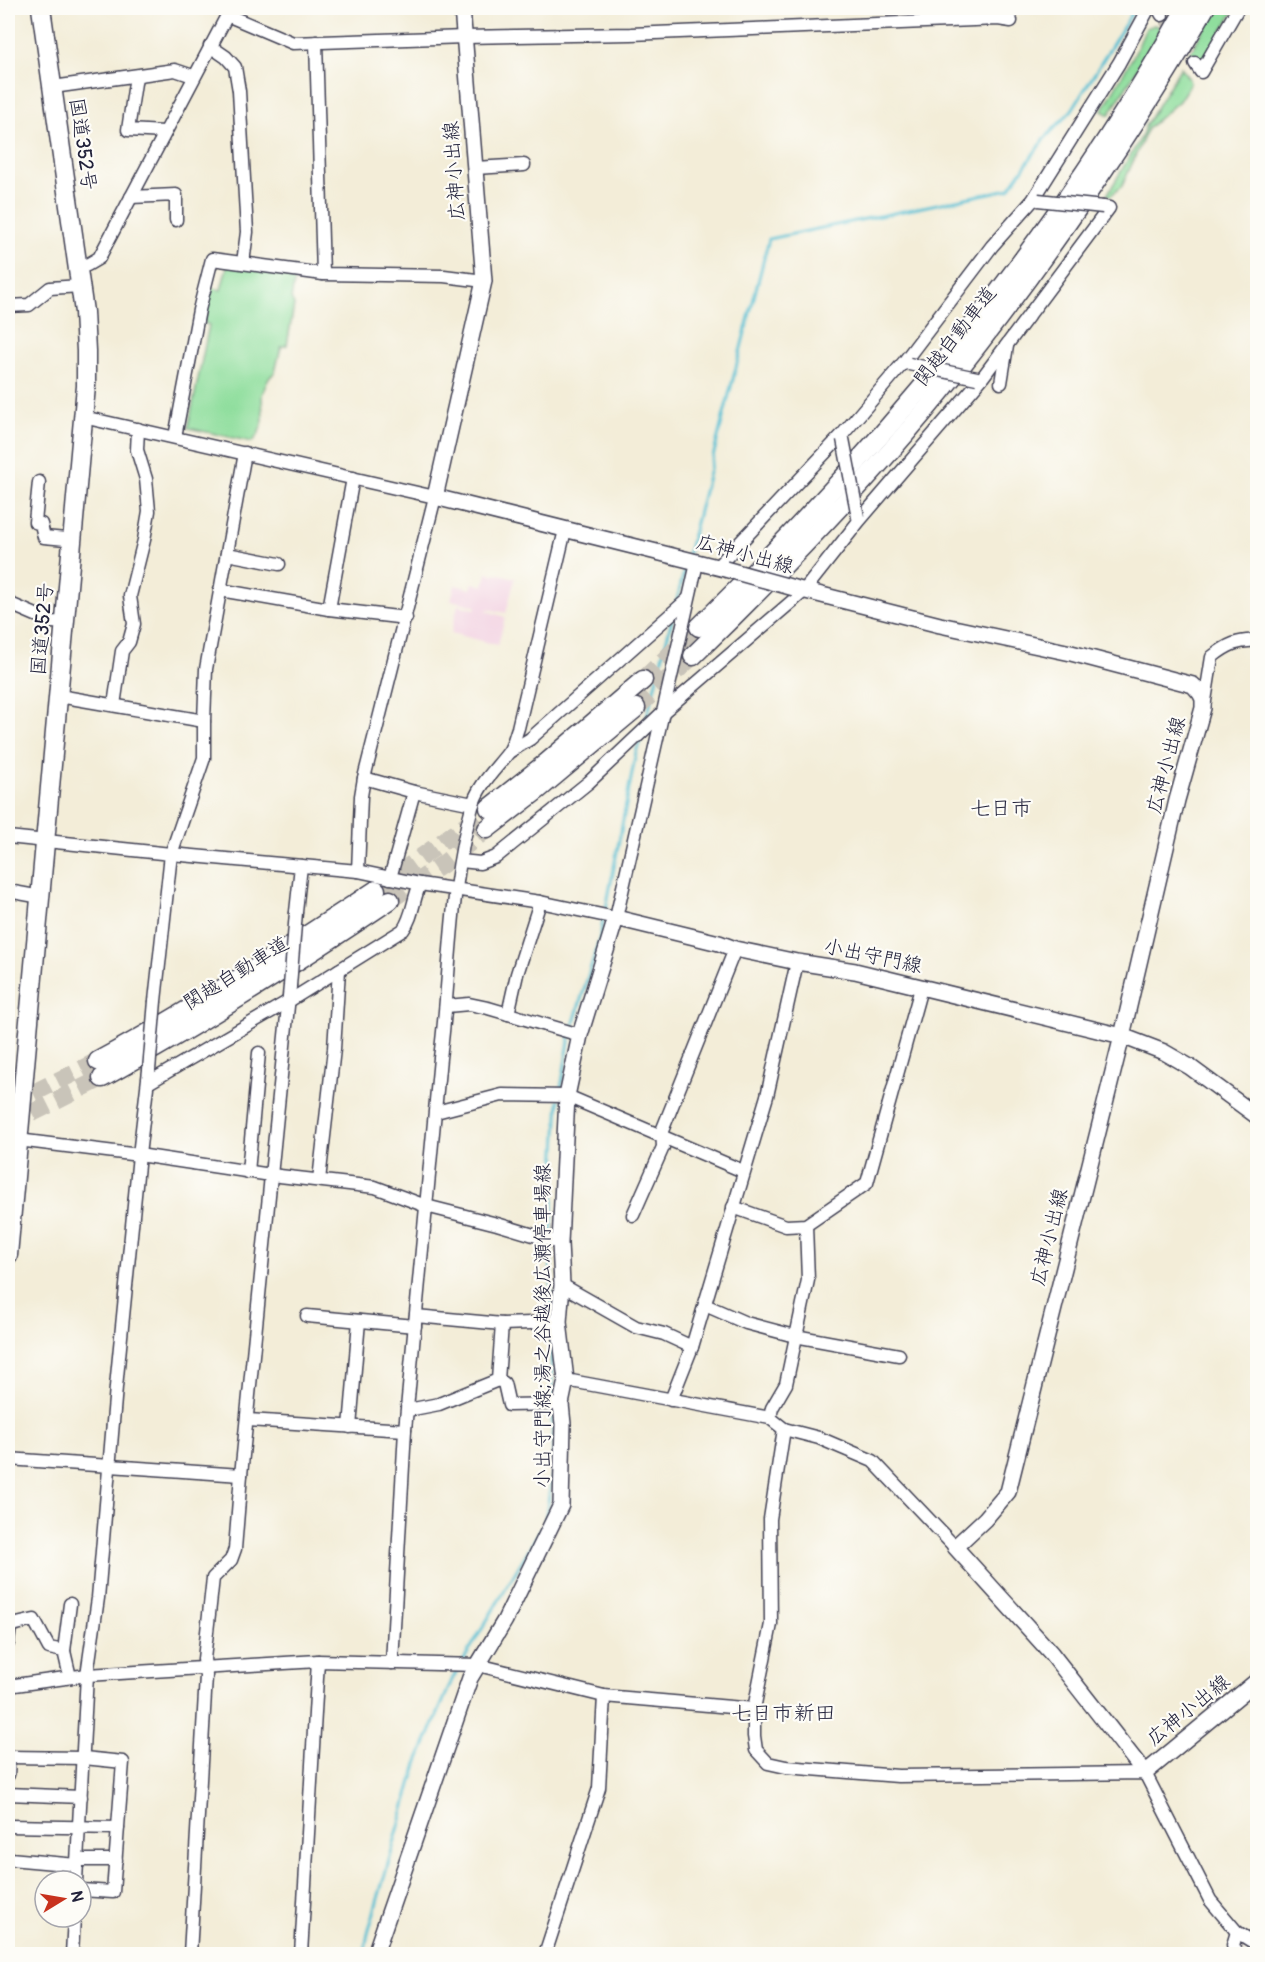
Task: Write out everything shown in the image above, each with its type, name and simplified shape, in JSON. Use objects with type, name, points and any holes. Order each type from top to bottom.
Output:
[{"type":"highway","name":"国道352号","points":[[8,1255],[18,1140],[15,1099],[41,897],[83,417],[86,351],[78,267],[41,8]]},
{"type":"highway","name":"関越自動車道","points":[[699,627],[807,518],[911,402],[960,343],[1048,223],[1104,140],[1186,8]]},
{"type":"highway","name":"関越自動車道","points":[[693,656],[804,545],[871,473],[974,349],[1056,239],[1113,156],[1205,8]]},
{"type":"highway","points":[[481,806],[546,763],[643,680]]},
{"type":"highway","points":[[488,829],[636,708]]},
{"type":"highway","name":"関越自動車道","points":[[100,1069],[171,1040],[280,973],[383,895]]},
{"type":"main road","name":"広神小出線","points":[[462,8],[484,281],[435,496],[721,568],[798,590],[940,625],[1071,653],[1193,685],[1203,699],[1203,708],[1177,800],[1122,1036],[1008,1492],[986,1519],[955,1547],[1051,1653],[1145,1773],[1257,1680]]},
{"type":"main road","name":"小出守門線","points":[[616,918],[735,949],[855,971],[1122,1036]]},
{"type":"main road","name":"小出守門線;湯之谷越後広瀬停車場線","points":[[375,1954],[470,1678],[505,1620],[561,1505],[563,1424],[561,1404],[566,1380],[559,1322],[562,1285],[560,1243],[567,1096],[580,1035],[616,918]]},
{"type":"main road","points":[[1122,1036],[1164,1052],[1190,1067],[1257,1116]]},
{"type":"street","points":[[721,568],[843,437],[907,363],[992,246],[1035,200],[1119,63],[1149,8]]},
{"type":"street","points":[[1194,63],[1201,72],[1238,8]]},
{"type":"street","points":[[78,267],[99,258],[229,11],[293,43],[465,36],[632,34],[998,19],[1011,21]]},
{"type":"street","points":[[316,42],[323,273]]},
{"type":"street","points":[[210,46],[226,57],[235,67],[239,91],[247,232],[243,263]]},
{"type":"street","points":[[53,87],[175,70],[193,76]]},
{"type":"street","points":[[136,76],[129,130],[164,132]]},
{"type":"street","points":[[475,168],[524,165]]},
{"type":"street","points":[[130,197],[176,195],[176,220]]},
{"type":"street","points":[[461,861],[480,863],[496,857],[589,782],[798,590],[1008,344],[1109,208],[1035,200]]},
{"type":"street","points":[[175,437],[212,259],[323,273],[444,276],[484,281]]},
{"type":"street","points":[[8,306],[29,305],[50,288],[80,286]]},
{"type":"street","points":[[1001,383],[1008,344]]},
{"type":"street","points":[[907,363],[979,378]]},
{"type":"street","points":[[83,417],[435,496],[364,778],[361,796],[358,871]]},
{"type":"street","points":[[114,705],[122,651],[129,642],[134,624],[130,596],[149,511],[146,479],[138,450],[138,429]]},
{"type":"street","points":[[843,437],[858,519]]},
{"type":"street","points":[[77,1869],[87,1675],[98,1598],[139,1155],[171,854],[204,758],[206,669],[245,453]]},
{"type":"street","points":[[329,609],[353,478]]},
{"type":"street","points":[[39,482],[34,522],[41,524],[44,537],[66,539]]},
{"type":"street","points":[[509,752],[518,728],[565,530]]},
{"type":"street","points":[[227,554],[279,564]]},
{"type":"street","points":[[8,837],[358,871],[420,884],[540,902],[616,918],[697,563]]},
{"type":"street","points":[[220,590],[329,609],[406,618]]},
{"type":"street","points":[[392,1663],[405,1430],[440,1058],[447,1006],[456,890],[461,861],[491,772],[509,752],[530,739],[688,599]]},
{"type":"street","points":[[8,603],[52,621],[66,623]]},
{"type":"street","points":[[1203,708],[1212,657],[1225,647],[1245,640],[1257,641]]},
{"type":"street","points":[[59,696],[204,721]]},
{"type":"street","points":[[364,778],[414,792],[481,806]]},
{"type":"street","points":[[390,878],[414,792]]},
{"type":"street","points":[[190,1954],[204,1659],[213,1578],[231,1560],[235,1549],[290,1001],[301,866]]},
{"type":"street","points":[[148,1083],[290,1001],[403,930],[409,922],[414,897],[420,884]]},
{"type":"street","points":[[8,891],[41,897]]},
{"type":"street","points":[[508,1014],[517,974],[540,902]]},
{"type":"street","points":[[633,1215],[663,1147],[662,1131],[735,949]]},
{"type":"street","points":[[671,1400],[692,1347],[766,1096],[797,962]]},
{"type":"street","points":[[319,1180],[334,1049],[339,970]]},
{"type":"street","points":[[733,1206],[786,1226],[806,1225],[867,1183],[921,988]]},
{"type":"street","points":[[447,1006],[469,1004],[580,1035]]},
{"type":"street","points":[[248,1172],[259,1053]]},
{"type":"street","points":[[436,1112],[502,1095],[567,1096],[743,1171]]},
{"type":"street","points":[[18,1140],[375,1187],[426,1206],[560,1243]]},
{"type":"street","points":[[770,1418],[772,1408],[786,1384],[807,1280],[806,1225]]},
{"type":"street","points":[[562,1285],[636,1327],[664,1334],[692,1347]]},
{"type":"street","points":[[705,1305],[746,1323],[795,1336],[899,1355]]},
{"type":"street","points":[[307,1316],[358,1321],[502,1324],[559,1322]]},
{"type":"street","points":[[350,1427],[358,1321]]},
{"type":"street","points":[[498,1380],[502,1324]]},
{"type":"street","points":[[408,1410],[439,1404],[498,1380],[504,1383],[509,1405],[561,1404]]},
{"type":"street","points":[[566,1380],[770,1418],[784,1428],[819,1438],[873,1461],[955,1547]]},
{"type":"street","points":[[248,1420],[405,1430]]},
{"type":"street","points":[[784,1428],[770,1519],[771,1624],[754,1709],[756,1750],[768,1763],[786,1767],[898,1776],[1145,1773],[1210,1899],[1237,1932],[1257,1945]]},
{"type":"street","points":[[8,1459],[241,1475]]},
{"type":"street","points":[[70,1604],[64,1651],[70,1677]]},
{"type":"street","points":[[8,1643],[9,1626],[34,1620],[49,1648],[64,1651]]},
{"type":"street","points":[[8,1686],[87,1675],[318,1661],[478,1665],[604,1696],[754,1709]]},
{"type":"street","points":[[301,1954],[318,1661]]},
{"type":"street","points":[[545,1954],[599,1788],[604,1696]]},
{"type":"street","points":[[8,1775],[8,1757],[123,1761],[113,1892],[93,1891]]},
{"type":"street","points":[[8,1794],[81,1797]]},
{"type":"street","points":[[8,1826],[118,1828]]},
{"type":"street","points":[[8,1856],[10,1859],[77,1863],[116,1860]]},
{"type":"street","points":[[72,1954],[73,1929]]},
{"type":"street","points":[[1237,1932],[1233,1945],[1237,1954]]},
{"type":"shaded area","points":[[487,573],[515,578],[506,613],[488,609],[487,611],[505,617],[498,645],[451,633],[458,605],[475,609],[476,606],[451,600],[455,585],[471,589],[473,583],[484,586]]},
{"type":"green space","points":[[1216,8],[1236,8],[1204,60],[1196,62],[1190,53]]},
{"type":"green space","points":[[1158,26],[1161,31],[1109,115],[1102,111],[1135,53],[1146,28]]},
{"type":"green space","points":[[1181,67],[1190,84],[1179,101],[1148,128],[1122,186],[1110,196],[1107,195],[1142,136],[1145,126]]},
{"type":"green space","points":[[228,263],[295,278],[291,299],[294,305],[287,345],[281,347],[275,372],[268,379],[262,395],[263,421],[258,435],[252,442],[188,428],[209,325],[204,323],[211,288],[221,290]]},
{"type":"waterway","points":[[688,554],[769,239],[1009,189],[1044,139],[1072,110],[1135,8]]},
{"type":"waterway","points":[[676,604],[686,564]]},
{"type":"waterway","name":"関越自動車道","points":[[646,720],[672,619]]},
{"type":"waterway","points":[[605,914],[640,741]]},
{"type":"waterway","points":[[572,1029],[603,920]]},
{"type":"waterway","points":[[560,1094],[570,1035]]},
{"type":"waterway","points":[[551,1237],[559,1100]]},
{"type":"waterway","points":[[551,1244],[551,1318]]},
{"type":"waterway","points":[[551,1325],[552,1402]]},
{"type":"waterway","points":[[545,1522],[553,1470],[552,1409]]},
{"type":"waterway","points":[[463,1661],[542,1527]]},
{"type":"waterway","points":[[364,1954],[417,1764],[458,1669]]},
{"type":"tunnel","points":[[1162,15],[1195,63]]},
{"type":"tunnel","points":[[643,680],[699,627]]},
{"type":"tunnel","points":[[636,708],[693,656]]},
{"type":"tunnel","points":[[376,890],[489,808]]},
{"type":"tunnel","points":[[390,900],[443,864],[487,829]]},
{"type":"tunnel","points":[[9,1105],[98,1061]]},
{"type":"tunnel","points":[[8,1125],[102,1078]]},
{"type":"district","name":"七日市","points":[[1001,808]]},
{"type":"district","name":"七日市新田","points":[[783,1713]]}]
